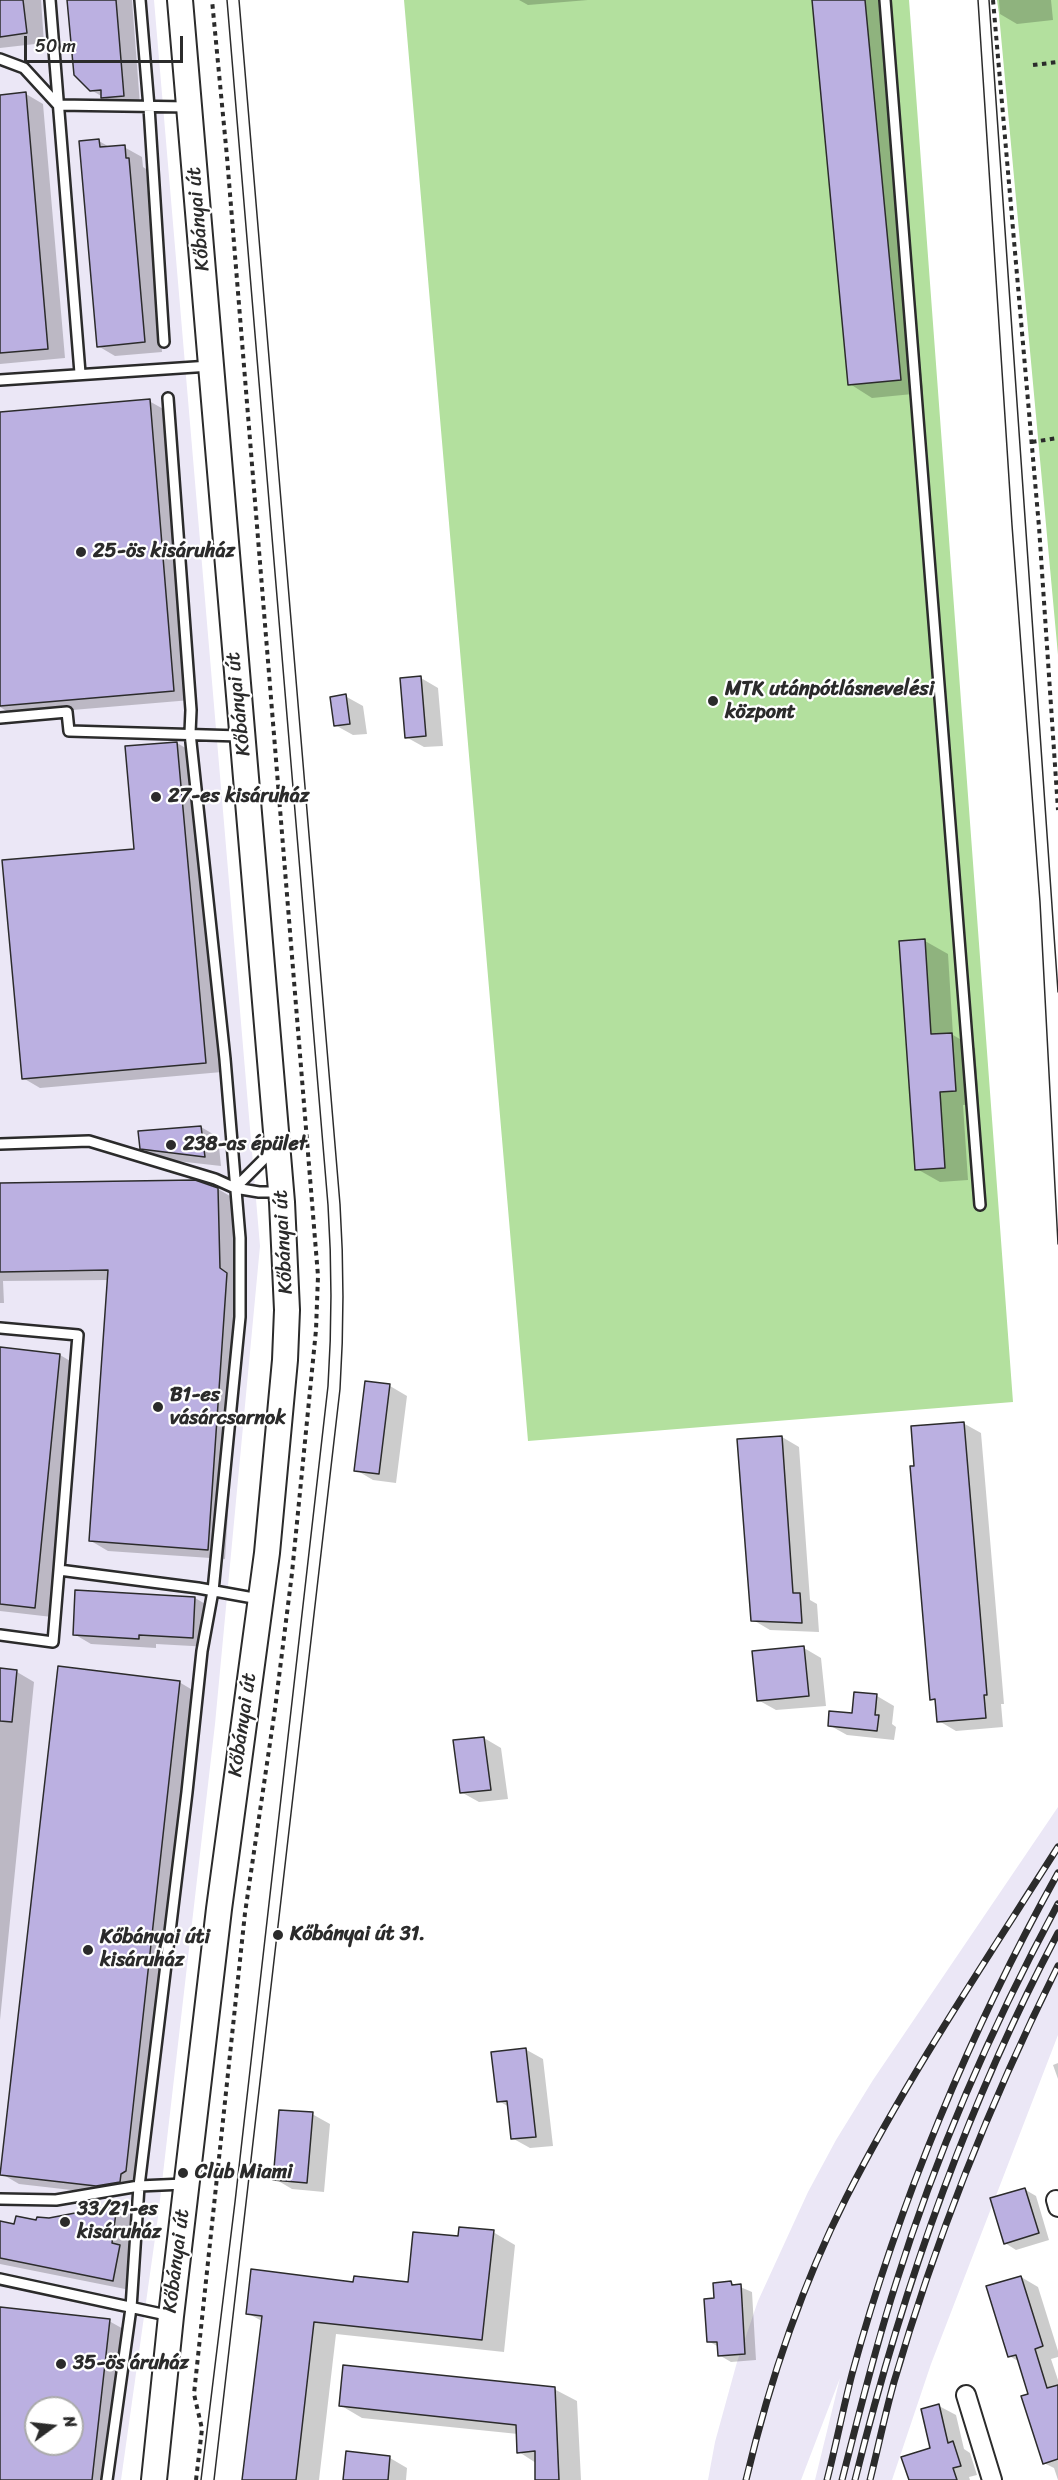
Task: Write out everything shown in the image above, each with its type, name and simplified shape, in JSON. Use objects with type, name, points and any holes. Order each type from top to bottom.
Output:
[{"type":"main road","name":"Kőbányai út","points":[[154,2480],[219,1910],[267,1553],[285,1360],[287,1272],[180,0]]},
{"type":"street","points":[[966,2395],[992,2480]]},
{"type":"lane","points":[[50,0],[80,373]]},
{"type":"lane","points":[[140,0],[164,342]]},
{"type":"lane","points":[[885,0],[980,1205]]},
{"type":"lane","points":[[0,59],[24,68],[58,105],[189,107]]},
{"type":"lane","points":[[0,380],[212,366]]},
{"type":"lane","points":[[106,2480],[131,2308],[139,2186],[189,1780],[202,1651],[213,1591],[240,1317],[240,1238],[225,1059],[190,733],[191,710],[168,398]]},
{"type":"lane","points":[[0,718],[67,712],[69,731],[243,736]]},
{"type":"lane","points":[[0,1144],[89,1141],[215,1179],[235,1188],[259,1192],[281,1192]]},
{"type":"lane","points":[[235,1188],[277,1147]]},
{"type":"lane","points":[[0,1328],[78,1335],[53,1642],[0,1635]]},
{"type":"lane","points":[[59,1570],[260,1599]]},
{"type":"lane","points":[[0,2199],[56,2200],[139,2186],[187,2184]]},
{"type":"lane","points":[[0,2279],[171,2316]]},
{"type":"path","points":[[993,0],[1032,442],[1058,810]]},
{"type":"path","points":[[1034,65],[1058,62]]},
{"type":"path","points":[[1032,442],[1058,438]]},
{"type":"path","points":[[194,2394],[202,2429],[196,2480]]},
{"type":"shaded area","points":[[0,0],[154,0],[260,1246],[215,1724],[158,2217],[121,2480],[0,2480]]},
{"type":"shaded area","points":[[1058,1807],[1058,2035],[931,2364],[892,2480],[815,2480],[840,2378],[801,2480],[708,2480],[715,2442],[737,2362],[758,2301],[808,2192],[836,2140],[873,2080]]},
{"type":"green space","name":"MTK utánpótlásnevelési központ","points":[[404,0],[909,0],[1013,1402],[528,1441]]},
{"type":"green space","points":[[997,0],[1058,0],[1058,655],[999,14]]},
{"type":"building","points":[[0,0],[23,0],[27,33],[0,37]]},
{"type":"building","points":[[67,0],[116,0],[124,96],[101,98],[101,90],[90,91],[74,75]]},
{"type":"building","points":[[812,0],[865,0],[901,380],[848,385]]},
{"type":"building","points":[[26,92],[48,349],[0,353],[0,95]]},
{"type":"building","points":[[99,139],[100,147],[125,145],[126,158],[129,158],[145,342],[97,347],[79,141]]},
{"type":"building","name":"25-ös kisáruház","points":[[150,399],[174,691],[0,706],[0,412]]},
{"type":"building","points":[[421,676],[426,736],[405,738],[400,678]]},
{"type":"building","points":[[346,694],[350,724],[334,726],[330,697]]},
{"type":"building","points":[[177,742],[206,1063],[22,1079],[2,860],[134,849],[125,746]]},
{"type":"building","points":[[925,939],[931,1034],[952,1033],[956,1091],[940,1092],[945,1168],[915,1170],[899,941]]},
{"type":"building","name":"238-as épület","points":[[201,1126],[205,1157],[140,1149],[138,1131]]},
{"type":"building","name":"B1-es vásárcsarnok","points":[[195,1180],[218,1188],[220,1268],[227,1273],[208,1550],[89,1541],[108,1270],[0,1272],[0,1183]]},
{"type":"building","points":[[0,1347],[60,1354],[35,1608],[0,1604]]},
{"type":"building","points":[[365,1381],[390,1384],[379,1474],[354,1471]]},
{"type":"building","points":[[964,1422],[987,1695],[984,1695],[986,1718],[937,1722],[935,1699],[930,1700],[910,1466],[914,1466],[911,1426]]},
{"type":"building","points":[[782,1436],[793,1593],[800,1593],[802,1623],[751,1621],[737,1439]]},
{"type":"building","points":[[75,1590],[195,1597],[193,1638],[139,1635],[139,1639],[73,1635]]},
{"type":"building","points":[[804,1646],[809,1696],[757,1701],[752,1651]]},
{"type":"building","name":"Kőbányai úti kisáruház","points":[[58,1666],[180,1681],[126,2171],[121,2174],[120,2182],[96,2186],[0,2175]]},
{"type":"building","points":[[0,1668],[17,1670],[12,1722],[0,1721]]},
{"type":"building","points":[[854,1692],[877,1694],[875,1715],[879,1715],[877,1731],[828,1726],[829,1711],[852,1713]]},
{"type":"building","points":[[484,1737],[491,1790],[460,1793],[453,1740]]},
{"type":"building","points":[[526,2048],[536,2137],[511,2139],[507,2101],[497,2102],[491,2052]]},
{"type":"building","points":[[279,2110],[313,2112],[307,2183],[273,2180]]},
{"type":"building","points":[[1025,2188],[1039,2233],[1004,2244],[990,2198]]},
{"type":"building","points":[[117,2205],[112,2243],[120,2245],[113,2281],[0,2258],[0,2221],[14,2224],[16,2216],[36,2220],[37,2217],[49,2218]]},
{"type":"building","points":[[459,2227],[494,2230],[482,2340],[314,2322],[296,2480],[242,2480],[262,2316],[246,2314],[251,2269],[353,2282],[354,2276],[408,2282],[413,2232],[458,2236]]},
{"type":"building","points":[[1021,2276],[1043,2346],[1035,2349],[1047,2388],[1058,2385],[1058,2459],[1043,2464],[1021,2396],[1028,2394],[1016,2355],[1008,2357],[986,2286]]},
{"type":"building","points":[[731,2281],[732,2285],[741,2284],[745,2354],[718,2356],[717,2342],[707,2342],[704,2299],[714,2298],[713,2283]]},
{"type":"building","name":"35-ös áruház","points":[[0,2307],[110,2319],[92,2480],[0,2480]]},
{"type":"building","points":[[343,2365],[555,2387],[559,2480],[535,2480],[535,2451],[517,2453],[516,2425],[339,2406]]},
{"type":"building","points":[[939,2404],[948,2443],[953,2441],[961,2466],[953,2468],[957,2480],[909,2480],[901,2457],[930,2448],[921,2409]]},
{"type":"building","points":[[346,2451],[390,2456],[388,2480],[343,2480]]},
{"type":"tram line","points":[[201,2480],[328,1386],[331,1318],[328,1205],[227,0]]},
{"type":"tram line","points":[[214,2480],[340,1389],[343,1320],[340,1204],[239,0]]},
{"type":"tram line","points":[[978,0],[1012,525],[1040,902],[1058,1244]]},
{"type":"tram line","points":[[989,0],[1058,992]]},
{"type":"railway","points":[[746,2480],[765,2408],[788,2336],[815,2266],[846,2198],[921,2064],[1058,1847]]},
{"type":"railway","points":[[827,2480],[852,2374],[871,2309],[915,2181],[967,2055],[1026,1932],[1058,1873]]},
{"type":"railway","points":[[842,2480],[888,2307],[929,2185],[989,2042],[1058,1904]]},
{"type":"railway","points":[[855,2480],[894,2339],[940,2200],[994,2065],[1058,1933]]},
{"type":"railway","points":[[870,2480],[910,2328],[947,2222],[1010,2067],[1058,1966]]},
{"type":"place","name":"25-ös kisáruház","points":[[81,552]]},
{"type":"place","name":"MTK utánpótlásnevelési központ","points":[[713,701]]},
{"type":"place","name":"27-es kisáruház","points":[[156,797]]},
{"type":"place","name":"238-as épület","points":[[171,1145]]},
{"type":"place","name":"B1-es vásárcsarnok","points":[[158,1407]]},
{"type":"place","name":"Kőbányai út 31.","points":[[278,1935]]},
{"type":"place","name":"Kőbányai úti kisáruház","points":[[88,1950]]},
{"type":"place","name":"Club Miami","points":[[183,2173]]},
{"type":"place","name":"33/21-es kisáruház","points":[[65,2222]]},
{"type":"place","name":"35-ös áruház","points":[[61,2364]]}]
